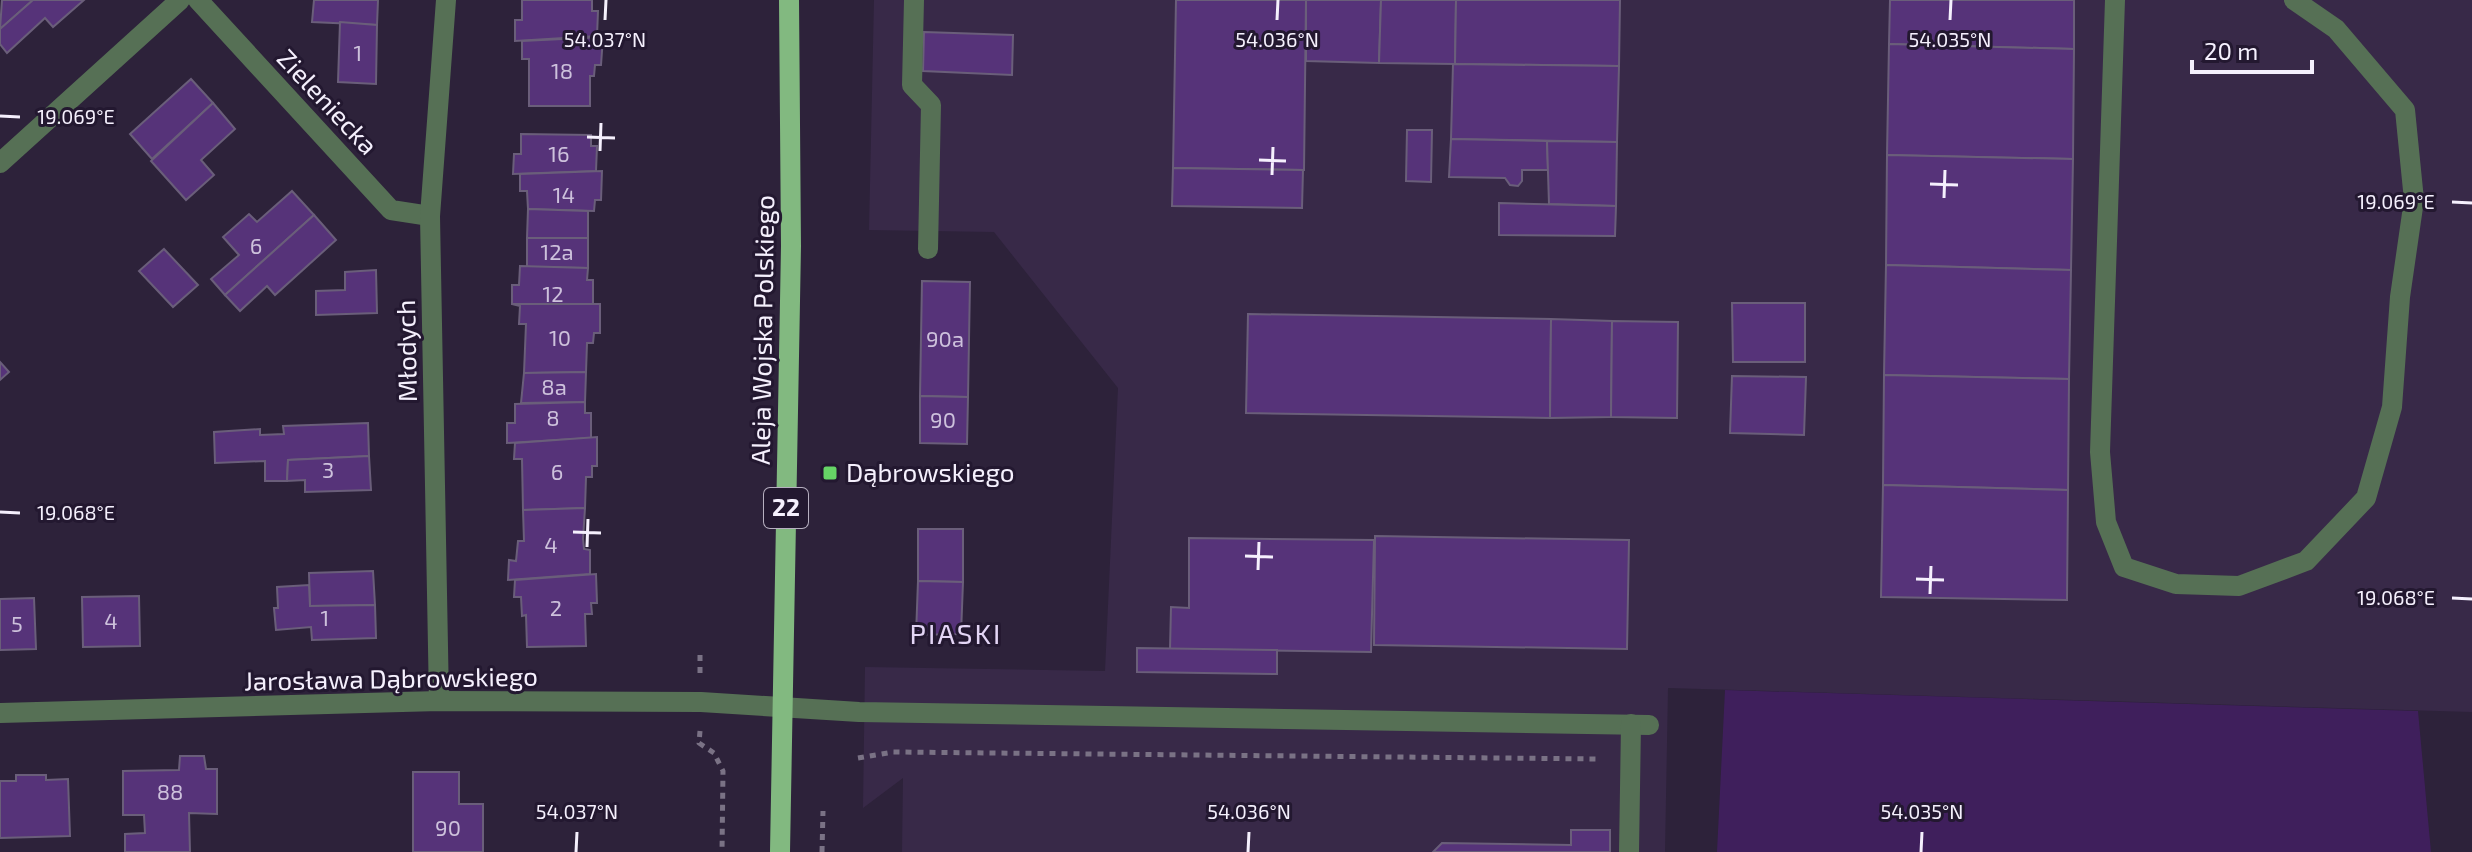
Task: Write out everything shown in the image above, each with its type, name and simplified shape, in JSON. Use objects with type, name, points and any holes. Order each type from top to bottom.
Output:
[{"type":"main road","name":"Aleja Wojska Polskiego","points":[[780,852],[791,246],[789,0]]},
{"type":"street","points":[[0,163],[180,0]]},
{"type":"street","name":"Zieleniecka","points":[[198,0],[391,210],[430,216]]},
{"type":"street","name":"Młodych","points":[[439,701],[430,216],[446,0]]},
{"type":"street","points":[[914,0],[912,85],[931,105],[928,249]]},
{"type":"street","points":[[2115,0],[2100,452],[2106,522],[2124,567],[2176,584],[2239,586],[2306,561],[2366,498],[2392,407],[2400,297],[2414,200],[2405,110],[2336,29],[2294,0]]},
{"type":"street","name":"Jarosława Dąbrowskiego","points":[[0,713],[439,701],[701,702],[859,712],[1640,724],[1631,760]]},
{"type":"street","points":[[1629,852],[1631,760]]},
{"type":"path","points":[[701,702],[699,743],[714,753],[723,771],[722,852]]},
{"type":"path","points":[[858,758],[893,752],[1631,760]]},
{"type":"path","points":[[822,852],[823,811]]},
{"type":"shaded area","points":[[874,0],[2472,0],[2472,712],[1668,688],[1665,852],[902,852],[903,778],[863,808],[865,667],[1105,671],[1118,388],[994,232],[869,230]]},
{"type":"shaded area","points":[[1725,690],[2418,711],[2431,852],[1717,852]]},
{"type":"building","points":[[2,0],[33,0],[0,29]]},
{"type":"building","points":[[33,0],[84,0],[53,27],[45,18],[7,53],[0,44],[0,29]]},
{"type":"building","points":[[314,0],[378,0],[377,25],[312,22]]},
{"type":"building","points":[[522,0],[592,0],[592,11],[598,11],[597,36],[515,41],[515,20],[522,20]]},
{"type":"building","points":[[1176,0],[1306,0],[1304,170],[1173,168]]},
{"type":"building","points":[[1306,0],[1381,0],[1379,63],[1306,61]]},
{"type":"building","points":[[1381,0],[1456,0],[1455,64],[1379,63]]},
{"type":"building","points":[[1456,0],[1620,0],[1619,66],[1455,64]]},
{"type":"building","points":[[1890,0],[2074,0],[2074,49],[1889,44]]},
{"type":"building","points":[[340,22],[377,25],[376,84],[338,82]]},
{"type":"building","points":[[924,32],[1013,35],[1012,75],[923,71]]},
{"type":"building","points":[[603,37],[601,65],[595,65],[594,76],[590,76],[590,106],[529,106],[529,59],[522,59],[522,41]]},
{"type":"building","points":[[1889,44],[2074,49],[2073,159],[1887,155]]},
{"type":"building","points":[[1453,64],[1619,66],[1617,142],[1451,139]]},
{"type":"building","points":[[191,79],[213,103],[152,159],[130,134]]},
{"type":"building","points":[[213,103],[235,129],[201,160],[214,175],[186,200],[151,161]]},
{"type":"building","points":[[1407,130],[1432,130],[1431,182],[1406,181]]},
{"type":"building","points":[[521,134],[591,135],[591,146],[597,146],[596,171],[513,174],[514,154],[521,154]]},
{"type":"building","points":[[1451,139],[1547,141],[1548,170],[1522,170],[1522,181],[1518,186],[1510,185],[1505,178],[1449,177]]},
{"type":"building","points":[[1547,141],[1617,142],[1616,206],[1549,204]]},
{"type":"building","points":[[1887,155],[2073,159],[2071,270],[1886,265]]},
{"type":"building","points":[[1173,168],[1303,170],[1302,208],[1172,206]]},
{"type":"building","points":[[602,171],[601,200],[595,200],[594,211],[528,209],[527,191],[520,191],[520,174]]},
{"type":"building","points":[[292,191],[314,215],[225,295],[211,279],[239,255],[223,237],[249,214],[257,222]]},
{"type":"building","points":[[1499,203],[1616,206],[1615,236],[1499,235]]},
{"type":"building","points":[[528,209],[588,211],[588,238],[527,238]]},
{"type":"building","points":[[314,215],[336,240],[275,295],[267,286],[240,311],[225,295]]},
{"type":"building","points":[[527,238],[588,238],[588,268],[527,267]]},
{"type":"building","points":[[164,249],[198,285],[173,307],[139,271]]},
{"type":"building","points":[[1886,265],[2071,270],[2069,379],[1884,375]]},
{"type":"building","points":[[520,266],[588,268],[587,280],[593,280],[593,304],[512,304],[512,285],[519,285]]},
{"type":"building","points":[[376,270],[377,313],[316,315],[316,291],[345,290],[345,272]]},
{"type":"building","points":[[922,281],[970,282],[968,397],[920,396]]},
{"type":"building","points":[[1732,303],[1805,303],[1805,362],[1733,362]]},
{"type":"building","points":[[512,304],[600,304],[600,333],[594,333],[593,343],[587,343],[586,372],[524,373],[526,324],[519,324],[520,306]]},
{"type":"building","points":[[1248,314],[1551,319],[1550,418],[1246,413]]},
{"type":"building","points":[[1551,319],[1612,321],[1611,417],[1550,418]]},
{"type":"building","points":[[1612,321],[1678,322],[1677,418],[1611,417]]},
{"type":"building","points":[[0,362],[9,372],[0,380]]},
{"type":"building","points":[[586,372],[585,402],[521,403],[524,373]]},
{"type":"building","points":[[1884,375],[2069,379],[2068,490],[1883,485]]},
{"type":"building","points":[[1732,376],[1806,377],[1804,435],[1730,433]]},
{"type":"building","points":[[920,396],[968,397],[967,444],[920,443]]},
{"type":"building","points":[[585,402],[585,413],[591,413],[591,438],[507,443],[507,423],[515,423],[515,404]]},
{"type":"building","points":[[368,423],[369,456],[288,460],[287,481],[265,481],[265,461],[215,463],[214,432],[260,429],[260,435],[284,434],[283,426]]},
{"type":"building","points":[[597,437],[597,466],[592,466],[592,477],[586,477],[585,508],[523,510],[522,459],[514,459],[515,443]]},
{"type":"building","points":[[369,456],[371,490],[305,492],[305,480],[287,481],[288,460]]},
{"type":"building","points":[[1883,485],[2068,490],[2067,600],[1881,597]]},
{"type":"building","points":[[585,508],[583,539],[584,549],[590,550],[590,574],[508,580],[509,560],[516,561],[518,541],[524,541],[523,510]]},
{"type":"building","points":[[918,529],[963,529],[963,582],[918,581]]},
{"type":"building","points":[[1375,536],[1629,540],[1627,649],[1374,645]]},
{"type":"building","points":[[1189,538],[1374,540],[1371,652],[1170,649],[1171,607],[1189,608]]},
{"type":"building","points":[[373,571],[375,605],[310,606],[309,573]]},
{"type":"building","points":[[596,574],[597,603],[591,603],[592,614],[585,614],[586,646],[527,647],[526,615],[522,616],[521,597],[514,597],[515,580]]},
{"type":"building","points":[[918,581],[963,582],[961,634],[916,635]]},
{"type":"building","points":[[309,585],[310,606],[375,605],[376,638],[312,640],[311,627],[276,630],[274,608],[278,608],[277,587]]},
{"type":"building","points":[[139,596],[140,646],[83,647],[82,597]]},
{"type":"building","points":[[34,598],[36,649],[0,650],[0,599]]},
{"type":"building","points":[[1137,648],[1277,650],[1277,674],[1137,672]]},
{"type":"building","points":[[180,756],[204,756],[206,769],[217,769],[217,814],[189,813],[190,852],[125,852],[125,834],[145,833],[144,815],[123,815],[123,771],[179,770]]},
{"type":"building","points":[[413,772],[459,772],[459,804],[483,804],[483,852],[413,852]]},
{"type":"building","points":[[16,775],[46,775],[46,780],[68,779],[70,836],[0,838],[0,781],[16,781]]},
{"type":"building","points":[[1571,830],[1610,830],[1610,852],[1433,852],[1442,843],[1571,845]]},
{"type":"place","name":"Dąbrowskiego","points":[[830,473]]},
{"type":"district","name":"PIASKI","points":[[956,634]]}]
